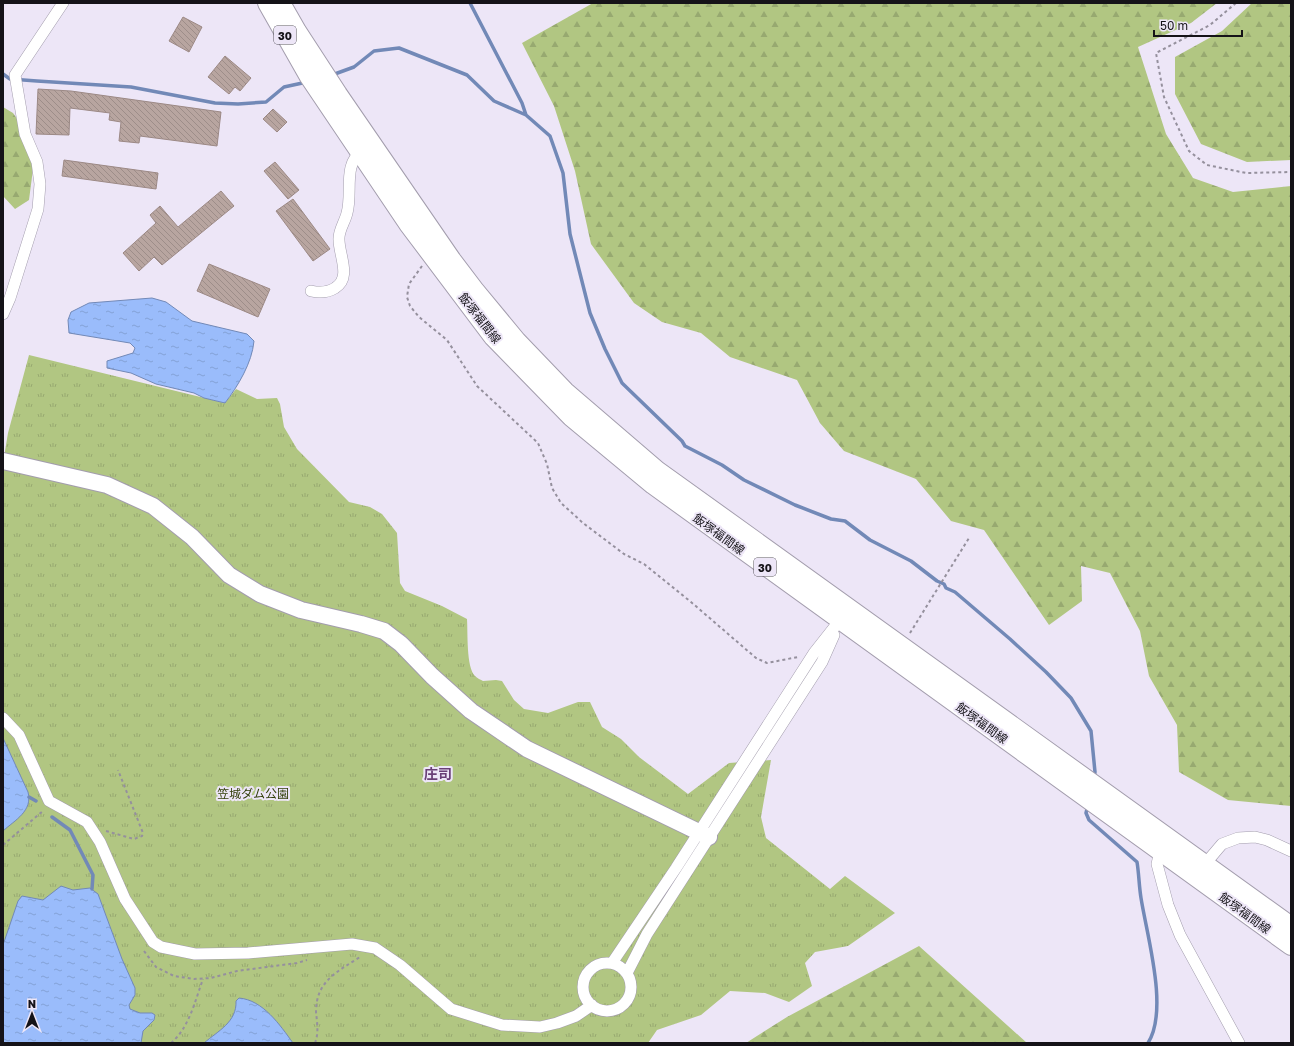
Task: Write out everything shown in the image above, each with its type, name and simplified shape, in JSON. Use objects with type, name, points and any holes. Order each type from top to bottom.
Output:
[{"type":"main road","name":"飯塚福間線","points":[[267,3],[366,148],[430,253],[493,337],[571,417],[653,485],[845,615],[902,646],[1291,926]]},
{"type":"main road","name":"飯塚福間線","points":[[282,3],[311,66]]},
{"type":"main road","name":"飯塚福間線","points":[[366,148],[474,289],[517,341],[565,391],[657,470],[845,615],[1160,851],[1291,946]]},
{"type":"street","points":[[3,314],[10,298],[39,203],[40,184],[37,162],[25,134],[15,75],[63,3]]},
{"type":"street","points":[[311,291],[320,293],[332,290],[343,280],[344,268],[338,238],[348,213],[352,162],[366,148]]},
{"type":"street","points":[[3,462],[108,485],[153,506],[192,537],[229,575],[260,594],[301,610],[384,631],[402,644],[432,676],[471,711],[527,749],[703,835]]},
{"type":"street","points":[[627,973],[647,934],[703,835],[814,653],[845,615]]},
{"type":"street","points":[[612,963],[703,835],[822,662],[845,615]]},
{"type":"street","points":[[3,718],[19,735],[49,801],[87,822],[90,826],[100,842],[125,899],[139,923],[153,942],[161,947],[195,954],[248,953],[352,944],[374,948],[400,965],[451,1009],[502,1024],[540,1027],[576,1016],[592,1005]]},
{"type":"street","points":[[1205,864],[1222,844],[1238,838],[1255,837],[1267,840],[1291,851]]},
{"type":"street","points":[[1160,851],[1157,864],[1168,905],[1180,935],[1239,1043]]},
{"type":"street","points":[[602,963],[612,963],[622,967],[627,973],[632,987],[627,1001],[621,1007],[606,1011],[592,1005],[587,1000],[583,988],[586,975],[596,965],[602,963]]},
{"type":"path","points":[[1236,3],[1210,25],[1156,53],[1164,97],[1189,151],[1207,165],[1246,173],[1291,172]]},
{"type":"path","points":[[430,253],[409,284],[407,297],[410,306],[419,317],[447,340],[477,386],[538,443],[547,464],[552,488],[561,503],[583,523],[624,554],[644,564],[756,658],[767,663],[814,653]]},
{"type":"path","points":[[902,646],[970,538]]},
{"type":"path","points":[[90,826],[134,839],[142,836],[142,826],[118,770]]},
{"type":"path","points":[[3,845],[38,816],[49,801]]},
{"type":"path","points":[[315,1043],[317,1037],[317,999],[321,986],[336,973],[374,948]]},
{"type":"path","points":[[171,1043],[178,1037],[187,1022],[203,979]]},
{"type":"green space","points":[[593,3],[1217,3],[1191,23],[1138,47],[1166,134],[1193,178],[1233,192],[1291,186],[1291,806],[1228,800],[1179,772],[1177,725],[1149,676],[1140,631],[1110,573],[1081,566],[1082,601],[1049,625],[984,530],[951,521],[916,479],[844,451],[820,423],[797,380],[730,357],[701,333],[662,322],[634,303],[591,244],[575,171],[554,106],[522,43]]},
{"type":"green space","points":[[1252,3],[1291,3],[1291,160],[1247,162],[1201,144],[1175,94],[1175,57],[1222,31]]},
{"type":"green space","points":[[3,107],[13,113],[36,146],[29,200],[15,209],[3,196]]},
{"type":"green space","name":"笠城ダム公園","points":[[29,355],[225,403],[236,389],[257,399],[277,398],[280,404],[284,427],[297,449],[349,502],[370,507],[382,514],[397,533],[400,583],[405,591],[442,606],[467,619],[470,665],[472,672],[476,677],[483,681],[502,681],[514,700],[524,709],[548,713],[578,702],[590,702],[602,727],[621,739],[639,757],[688,794],[729,763],[771,760],[761,817],[766,838],[830,889],[845,876],[895,913],[848,946],[815,952],[805,963],[812,986],[789,1002],[765,993],[730,991],[701,1015],[657,1030],[648,1043],[3,1043],[3,463],[8,433]]},
{"type":"green space","points":[[919,946],[1027,1043],[746,1043],[787,1017]]},
{"type":"water","points":[[152,298],[166,302],[192,321],[247,334],[254,341],[253,349],[244,374],[225,403],[204,398],[194,393],[156,384],[131,373],[107,368],[107,361],[133,353],[135,348],[130,343],[69,333],[68,320],[71,312],[89,303]]},
{"type":"water","points":[[3,738],[28,792],[29,799],[28,805],[18,819],[3,831]]},
{"type":"water","points":[[61,886],[73,890],[90,888],[98,894],[122,959],[135,988],[135,995],[129,1005],[130,1009],[140,1013],[152,1013],[155,1015],[154,1020],[143,1031],[141,1043],[3,1043],[3,945],[18,901],[22,896],[43,900]]},
{"type":"water","points":[[239,998],[256,1003],[263,1008],[277,1021],[293,1043],[204,1043],[221,1030],[230,1020],[233,1015],[236,1001]]},
{"type":"building","points":[[183,17],[202,27],[189,52],[169,41]]},
{"type":"building","points":[[225,56],[251,78],[240,91],[235,87],[229,94],[208,77]]},
{"type":"building","points":[[38,89],[71,91],[221,112],[217,146],[140,136],[139,143],[119,141],[121,122],[109,120],[110,113],[70,108],[69,135],[36,134]]},
{"type":"building","points":[[273,109],[287,122],[277,132],[263,119]]},
{"type":"building","points":[[64,160],[158,173],[156,189],[62,176]]},
{"type":"building","points":[[275,162],[299,190],[288,199],[264,171]]},
{"type":"building","points":[[221,191],[234,206],[162,265],[154,257],[139,271],[123,253],[156,223],[150,215],[160,206],[178,227]]},
{"type":"building","points":[[293,199],[330,249],[313,261],[276,211]]},
{"type":"building","points":[[209,264],[270,289],[258,317],[197,291]]},
{"type":"waterway","points":[[470,3],[522,103],[526,115]]},
{"type":"waterway","points":[[332,75],[354,67],[374,51],[399,48],[467,75],[494,101],[526,115],[550,136],[563,173],[570,234],[590,313],[605,349],[622,383],[682,441],[685,446],[722,465],[744,480],[795,505],[831,519],[845,521],[870,540],[911,561],[937,581],[944,584],[946,588],[955,592],[1010,639],[1046,672],[1071,698],[1091,731],[1095,772],[1094,778]]},
{"type":"waterway","points":[[3,74],[10,79],[131,87],[215,103],[238,104],[266,102],[284,87],[307,82]]},
{"type":"waterway","points":[[29,797],[36,801]]},
{"type":"waterway","points":[[1088,805],[1086,813],[1089,820],[1137,862],[1141,898],[1155,972],[1157,993],[1157,1012],[1154,1029],[1148,1043]]},
{"type":"waterway","points":[[52,817],[70,830],[93,875],[92,889]]},
{"type":"district","name":"庄司","points":[[438,773]]}]
